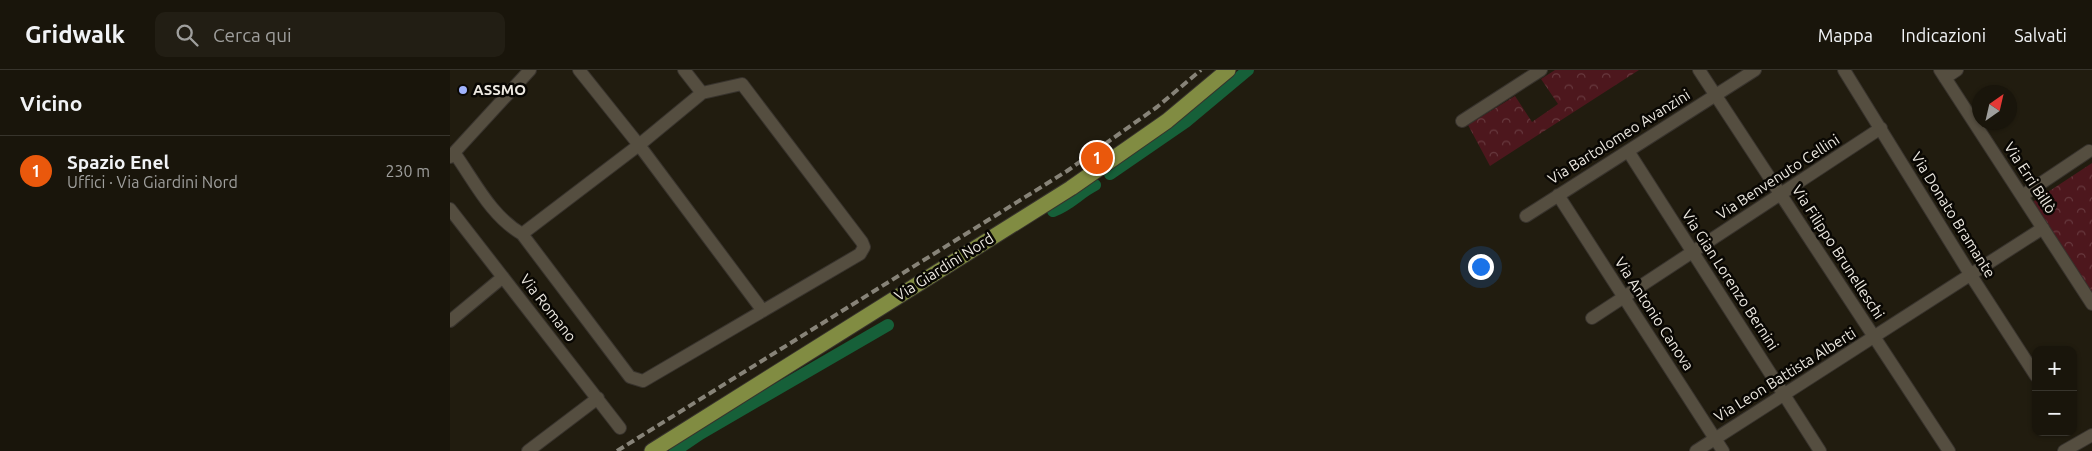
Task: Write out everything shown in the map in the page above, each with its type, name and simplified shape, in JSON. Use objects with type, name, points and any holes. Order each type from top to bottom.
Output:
[{"type":"main road","name":"Via Giardini Nord","points":[[652,451],[1071,188],[1167,121],[1228,70]]},
{"type":"street","points":[[522,234],[639,145],[702,93],[742,84],[844,217],[864,247],[860,254],[643,381],[630,376],[522,234],[508,226],[453,156],[530,70]]},
{"type":"street","points":[[579,70],[639,145],[763,311]]},
{"type":"street","points":[[684,70],[702,93]]},
{"type":"street","points":[[1462,121],[1541,70]]},
{"type":"street","name":"Via Filippo Brunelleschi","points":[[1700,70],[1949,451]]},
{"type":"street","name":"Via Bartolomeo Avanzini","points":[[1526,216],[1756,70]]},
{"type":"street","name":"Via Donato Bramante","points":[[1844,70],[1970,274],[2032,370]]},
{"type":"street","points":[[1943,74],[1957,70]]},
{"type":"street","name":"Via Erri Billò","points":[[1943,74],[2092,304]]},
{"type":"street","name":"Via Benvenuto Cellini","points":[[1592,318],[1881,128]]},
{"type":"street","name":"Via Gian Lorenzo Bernini","points":[[1628,151],[1820,451]]},
{"type":"street","points":[[2022,196],[2089,151]]},
{"type":"street","name":"Via Antonio Canova","points":[[1558,195],[1723,451]]},
{"type":"street","name":"Via Romano","points":[[450,209],[620,428]]},
{"type":"street","name":"Via Leon Battista Alberti","points":[[1696,451],[1875,338],[1970,274],[2043,228]]},
{"type":"street","points":[[450,321],[503,277]]},
{"type":"street","points":[[528,451],[598,398]]},
{"type":"street","points":[[2064,451],[2092,435]]},
{"type":"green space","points":[[1555,70],[1639,70],[1490,166],[1468,125],[1515,96],[1532,122],[1558,104],[1541,79]]},
{"type":"green space","points":[[2092,163],[2092,300],[2028,205]]},
{"type":"waterway","points":[[1110,174],[1187,121],[1248,70]]},
{"type":"waterway","points":[[1053,211],[1064,206],[1095,185]]},
{"type":"waterway","points":[[675,451],[700,434],[888,325]]},
{"type":"railway","points":[[617,451],[1067,171],[1157,107],[1201,70]]},
{"type":"place","name":"ASSMO","points":[[463,90]]},
{"type":"place","name":"Spazio Enel","points":[[1097,158]]}]
